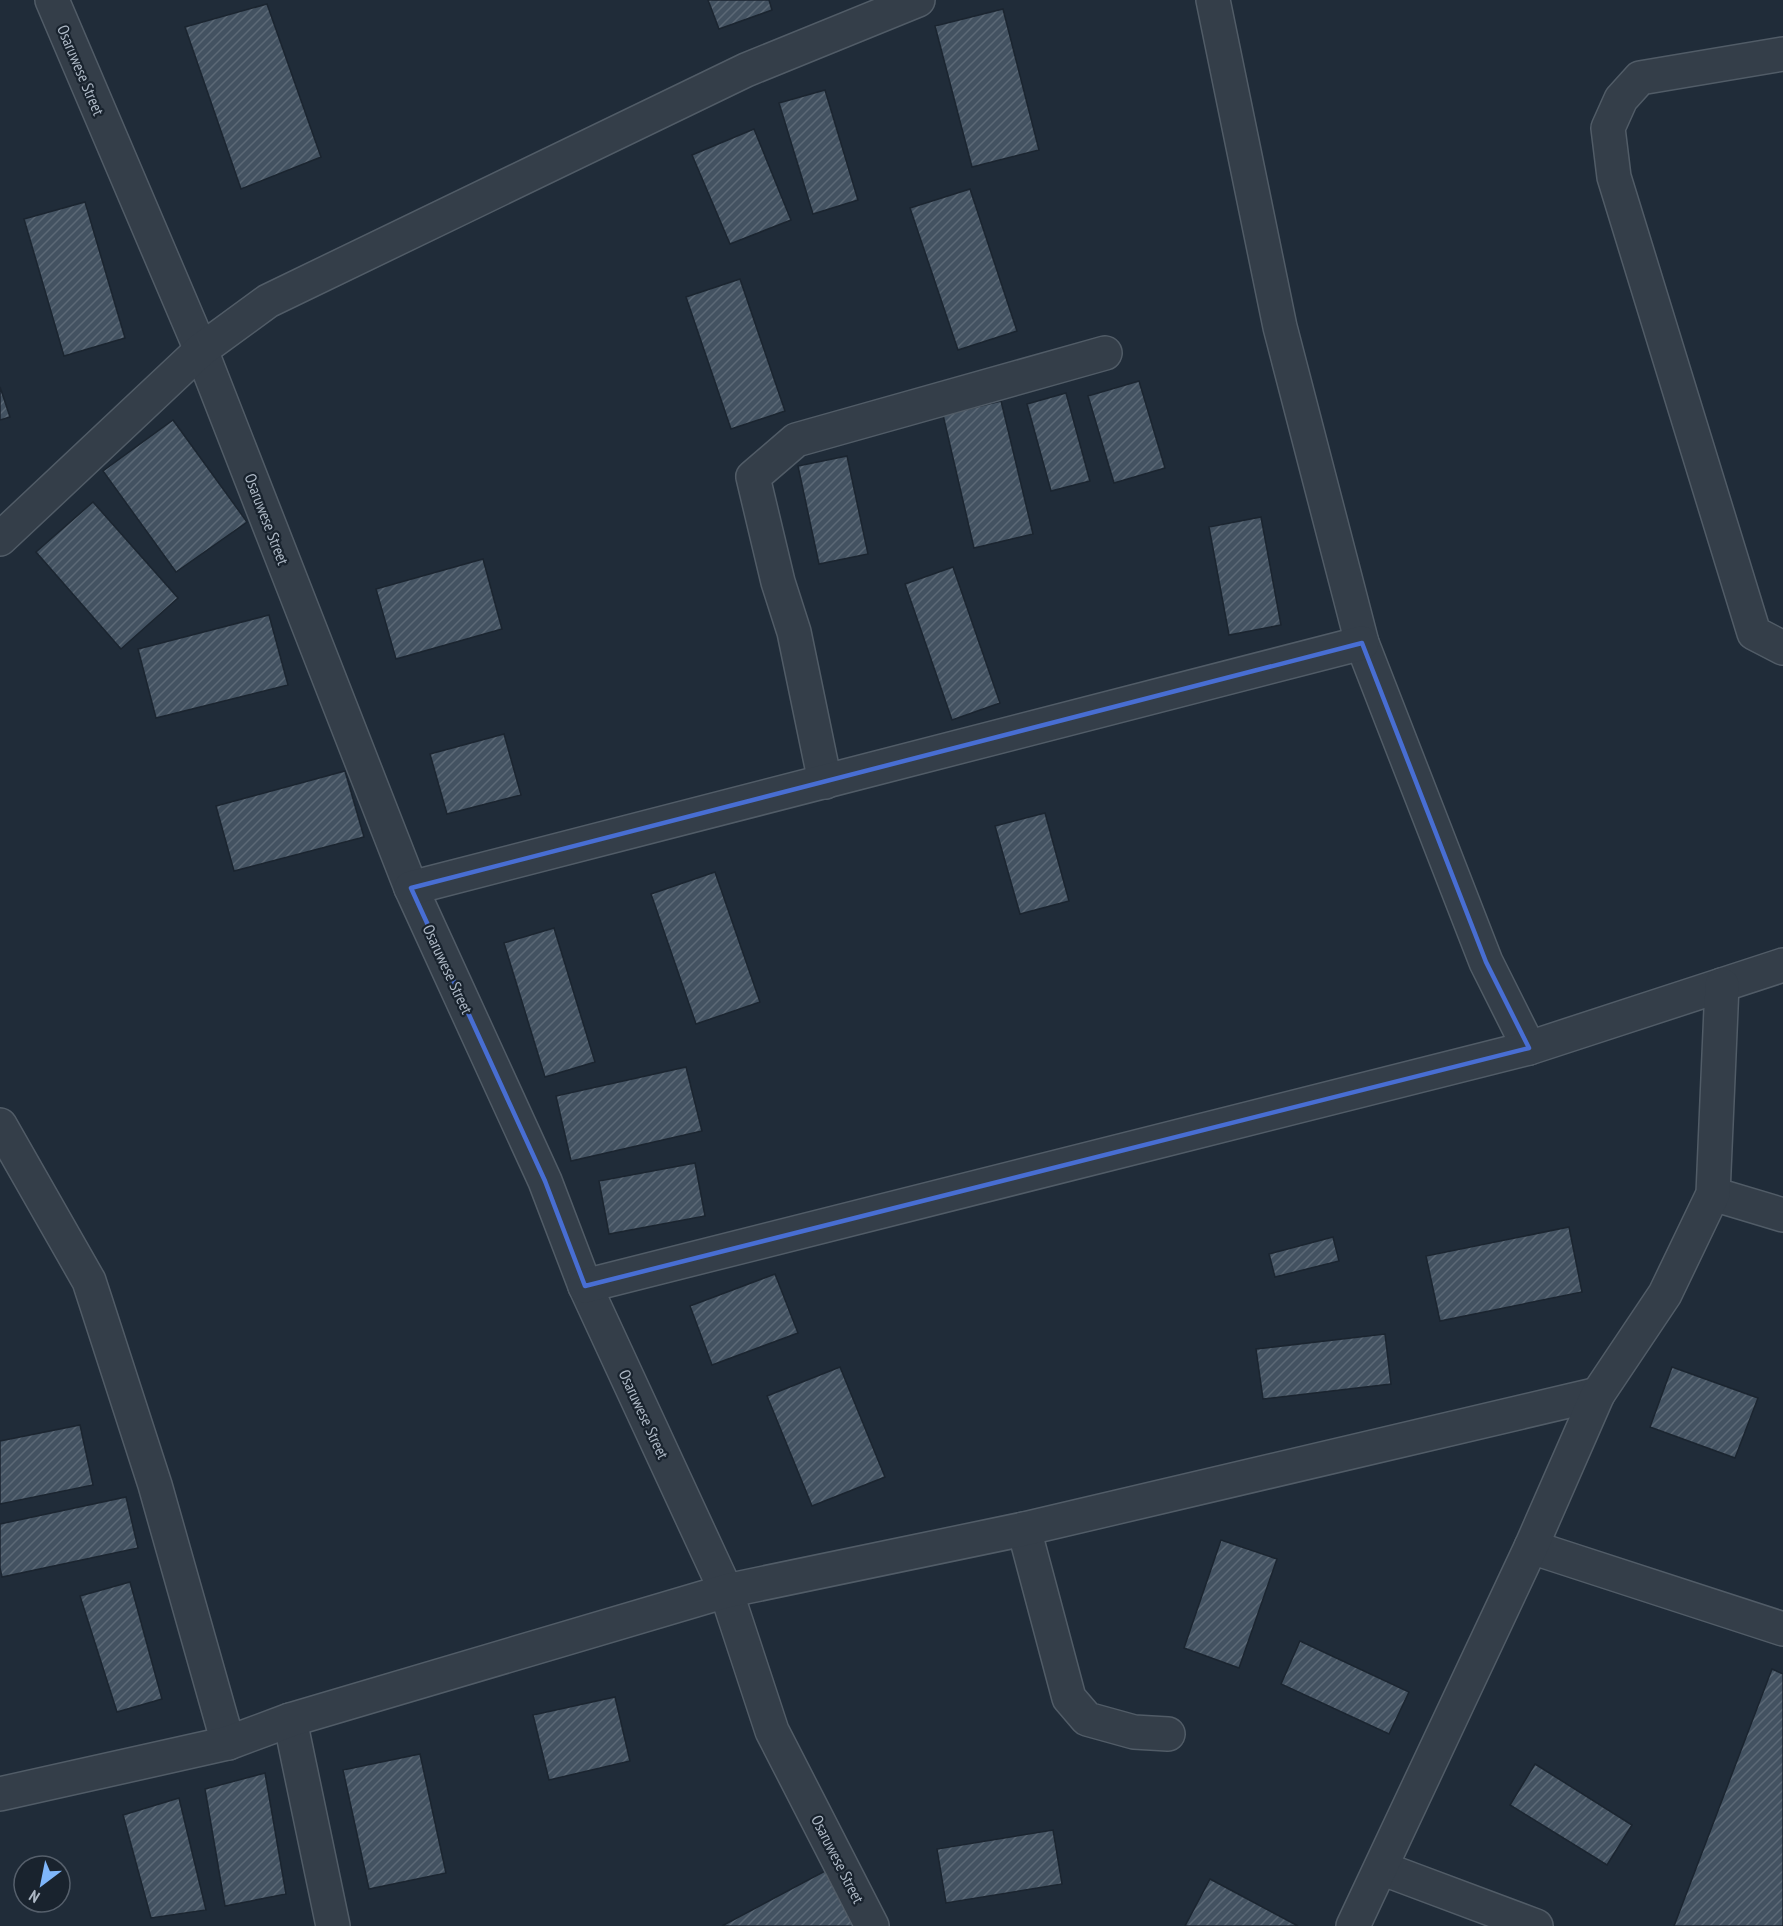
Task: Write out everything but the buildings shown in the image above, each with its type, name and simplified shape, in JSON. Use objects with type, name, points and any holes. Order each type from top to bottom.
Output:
[{"type":"street","name":"Osaruwese Street","points":[[51,0],[201,350],[411,888],[545,1181],[585,1286],[726,1591],[772,1731],[872,1926]]},
{"type":"street","points":[[0,539],[201,350],[268,301],[746,70],[918,0]]},
{"type":"street","points":[[1213,0],[1280,327],[1362,643],[1486,962],[1529,1048]]},
{"type":"street","points":[[1783,54],[1640,78],[1621,99],[1608,128],[1614,177],[1754,633],[1783,648]]},
{"type":"street","points":[[825,782],[794,632],[778,582],[753,477],[796,440],[1105,352]]},
{"type":"street","points":[[411,888],[1362,643]]},
{"type":"street","points":[[585,1286],[1529,1048],[1783,965]]},
{"type":"street","points":[[1353,1926],[1531,1547],[1598,1394],[1665,1294],[1713,1194],[1722,986]]},
{"type":"street","points":[[0,1125],[89,1281],[155,1485],[228,1743]]},
{"type":"street","points":[[1713,1194],[1783,1215]]},
{"type":"street","points":[[0,1794],[228,1743],[291,1720],[726,1591],[1024,1529],[1598,1394]]},
{"type":"street","points":[[1024,1529],[1069,1698],[1087,1719],[1134,1732],[1168,1734]]},
{"type":"street","points":[[1531,1547],[1783,1629]]},
{"type":"street","points":[[291,1720],[333,1926]]},
{"type":"street","points":[[1381,1868],[1536,1926]]},
{"type":"highlighted area","points":[[1362,643],[1486,962],[1529,1048],[585,1286],[545,1181],[411,888]]}]
